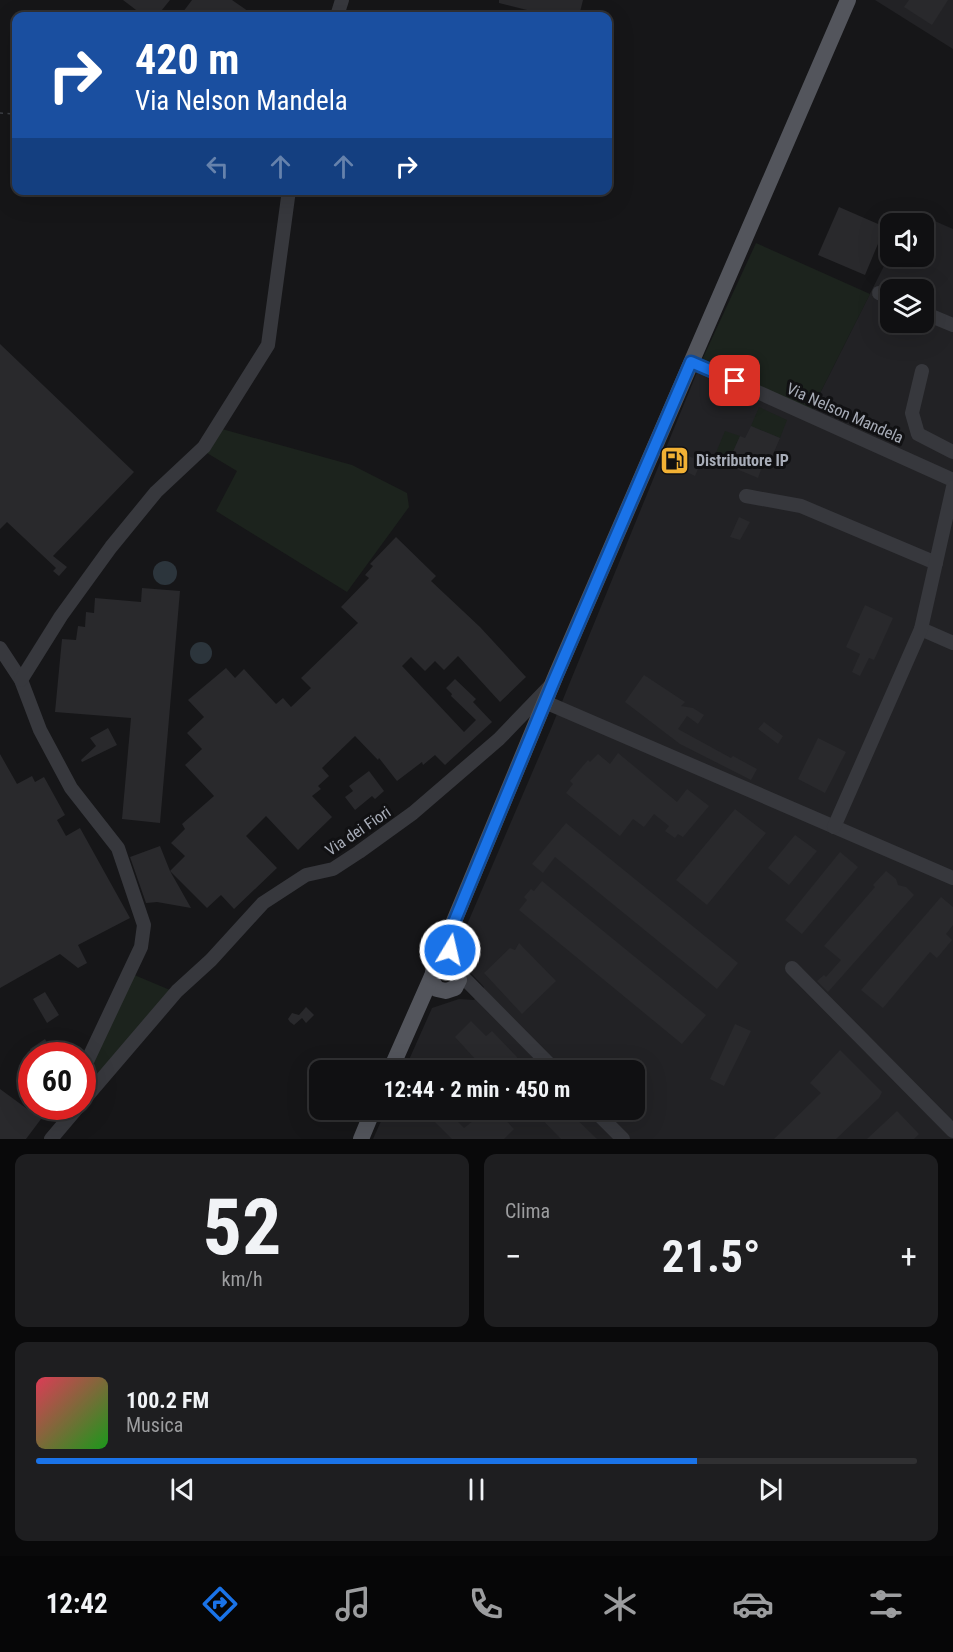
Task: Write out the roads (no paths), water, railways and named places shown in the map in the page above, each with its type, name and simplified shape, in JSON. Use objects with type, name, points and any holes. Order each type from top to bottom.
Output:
[{"type":"main road","points":[[446,991],[434,985],[444,971],[449,935],[553,683],[848,0]]},
{"type":"main road","points":[[417,1008],[457,984],[444,971]]},
{"type":"main road","points":[[395,1060],[417,1008],[444,971]]},
{"type":"main road","points":[[361,1139],[369,1120]]},
{"type":"street","points":[[21,680],[60,616],[111,548],[156,492],[204,447],[268,345],[288,195]]},
{"type":"street","points":[[934,317],[953,325]]},
{"type":"street","name":"Via Nelson Mandela","points":[[691,362],[953,480]]},
{"type":"street","points":[[922,371],[912,413],[918,434],[953,452]]},
{"type":"street","points":[[834,827],[921,629],[953,487]]},
{"type":"street","points":[[746,496],[801,506],[936,563]]},
{"type":"street","points":[[921,629],[953,643]]},
{"type":"street","points":[[0,648],[21,680],[40,730],[71,788],[118,848],[144,925],[141,947],[96,1042]]},
{"type":"street","name":"Via dei Fiori","points":[[96,1086],[177,991],[211,960],[263,903],[306,874],[333,869],[413,813],[499,739],[553,683]]},
{"type":"street","points":[[545,702],[953,879]]},
{"type":"street","points":[[792,968],[953,1131],[944,1139]]},
{"type":"street","points":[[444,971],[481,994],[545,1060]]},
{"type":"street","points":[[446,991],[481,994]]},
{"type":"street","points":[[51,1139],[60,1120]]},
{"type":"street","points":[[51,1139],[67,1120]]},
{"type":"street","points":[[604,1120],[623,1139]]},
{"type":"place","name":"Distributore IP","points":[[675,460]]}]
